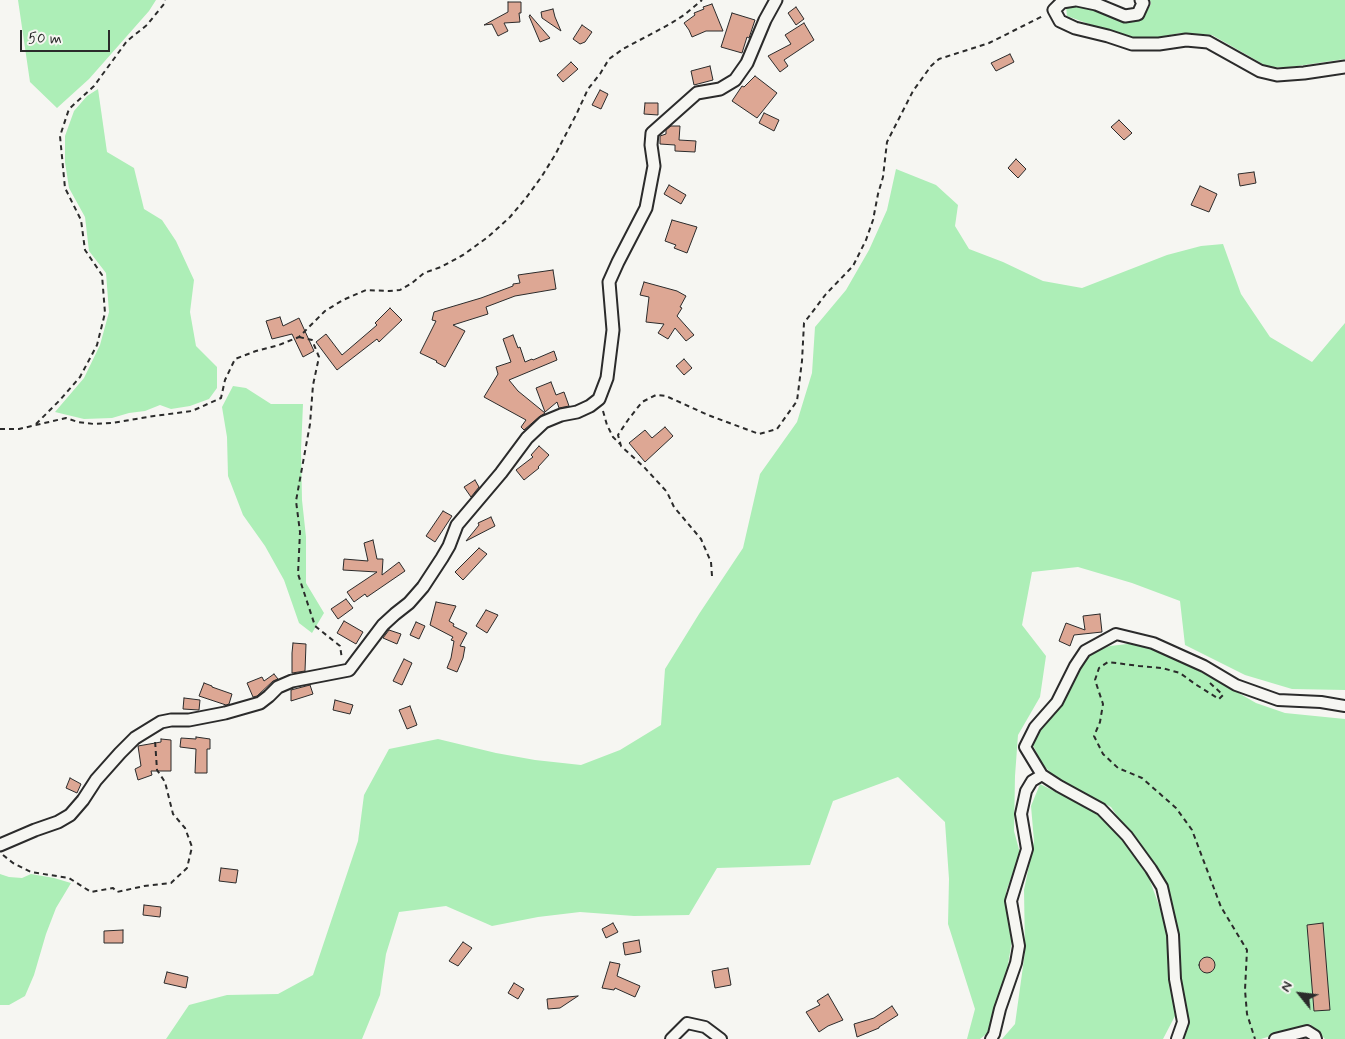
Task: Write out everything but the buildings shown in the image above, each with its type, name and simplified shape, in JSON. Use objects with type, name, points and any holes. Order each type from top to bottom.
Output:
[{"type":"street","points":[[0,845],[58,822],[70,814],[120,753],[136,738],[161,722],[189,720],[260,703],[278,687],[292,681],[349,670],[383,625],[409,603],[423,587],[449,546],[457,525],[501,474],[527,438],[544,422],[561,415],[577,412],[600,399],[607,378],[613,330],[609,282],[646,208],[654,166],[650,145],[652,133],[697,93],[720,89],[735,80],[747,63],[765,20],[776,0]]},
{"type":"street","points":[[1142,0],[1143,3],[1138,14],[1125,16],[1096,4],[1076,0],[1062,2],[1054,10],[1060,21],[1075,28],[1132,44],[1159,44],[1186,40],[1208,42],[1260,71],[1277,75],[1345,67]]},
{"type":"street","points":[[1177,1039],[1183,1022],[1175,979],[1173,935],[1162,887],[1127,836],[1101,809],[1042,775],[1025,747],[1031,734],[1057,702],[1075,666],[1085,651],[1116,634],[1153,642],[1204,666],[1236,684],[1278,700],[1321,702],[1345,706]]},
{"type":"street","points":[[991,1039],[1016,963],[1019,946],[1011,901],[1027,849],[1021,814],[1026,791],[1032,781],[1042,775]]},
{"type":"street","points":[[672,1039],[687,1023],[705,1027],[722,1039]]},
{"type":"street","points":[[1275,1039],[1306,1031],[1316,1039]]},
{"type":"path","points":[[34,425],[80,377],[97,346],[106,313],[102,275],[85,250],[81,220],[65,188],[60,136],[69,109],[94,86],[127,41],[147,25],[164,4],[165,0]]},
{"type":"path","points":[[0,429],[19,429],[66,418],[94,424],[192,411],[221,398],[224,380],[235,358],[299,337],[325,312],[343,300],[366,290],[400,290],[424,273],[441,267],[463,255],[488,237],[510,217],[526,198],[542,176],[566,135],[588,89],[609,59],[623,49],[684,16],[702,0]]},
{"type":"path","points":[[621,446],[618,435],[628,420],[642,402],[656,395],[666,396],[708,416],[759,434],[778,429],[797,401],[804,323],[826,294],[853,266],[866,240],[873,220],[883,177],[887,142],[913,91],[938,59],[990,43],[1054,10]]},
{"type":"path","points":[[299,337],[312,340],[319,357],[313,385],[310,424],[296,501],[300,532],[298,574],[316,626],[340,646],[344,671]]},
{"type":"path","points":[[600,399],[607,425],[613,437],[667,492],[674,507],[701,538],[711,562],[712,576]]},
{"type":"path","points":[[1204,678],[1224,695],[1219,699],[1180,673],[1162,668],[1108,662],[1099,668],[1095,680],[1103,704],[1100,722],[1094,736],[1103,754],[1118,768],[1142,778],[1176,808],[1192,830],[1221,907],[1247,950],[1245,990],[1247,1014],[1255,1039]]},
{"type":"path","points":[[0,854],[13,864],[31,872],[68,878],[91,892],[113,888],[117,892],[170,883],[187,868],[192,846],[185,828],[173,814],[165,782],[157,770],[154,727]]},
{"type":"green space","points":[[18,0],[156,0],[149,11],[89,79],[57,108],[30,82]]},
{"type":"green space","points":[[1150,0],[1345,0],[1345,59],[1291,67],[1268,67],[1212,35],[1180,33],[1145,40],[1114,33],[1067,16],[1066,6],[1085,6],[1131,20],[1144,16],[1151,4]]},
{"type":"green space","points":[[98,89],[107,152],[134,168],[144,209],[162,220],[176,241],[194,280],[190,312],[196,346],[217,367],[217,388],[209,399],[190,406],[171,409],[160,405],[145,411],[112,418],[84,419],[55,412],[84,378],[100,345],[109,312],[106,273],[89,251],[85,217],[69,188],[65,162],[65,136],[74,111],[87,96]]},
{"type":"green space","points":[[896,169],[936,185],[958,205],[955,226],[969,249],[1003,262],[1043,281],[1082,288],[1167,255],[1201,246],[1223,244],[1241,294],[1270,337],[1312,362],[1345,323],[1345,690],[1292,689],[1245,675],[1185,645],[1180,601],[1132,583],[1078,567],[1032,572],[1022,625],[1046,656],[1040,697],[1018,735],[1014,831],[1020,853],[1006,892],[1012,940],[1006,977],[989,1032],[980,1039],[967,1039],[975,1009],[948,924],[949,879],[945,822],[898,777],[833,801],[810,865],[717,868],[689,915],[634,916],[580,912],[538,917],[492,926],[446,906],[399,912],[386,954],[380,995],[362,1039],[166,1039],[189,1005],[227,995],[278,994],[313,975],[358,841],[364,795],[389,749],[438,739],[496,753],[581,765],[620,750],[661,725],[665,669],[743,548],[760,474],[797,422],[812,373],[815,327],[846,290],[869,250],[887,210]]},
{"type":"green space","points":[[233,386],[246,388],[271,404],[303,404],[301,450],[302,500],[306,537],[306,583],[324,613],[312,633],[299,623],[284,580],[265,546],[243,515],[228,476],[227,437],[222,407]]},
{"type":"green space","points":[[1136,643],[1209,676],[1256,703],[1285,713],[1345,719],[1345,1039],[1325,1039],[1310,1024],[1261,1039],[1180,1039],[1188,1023],[1181,996],[1179,943],[1164,883],[1140,842],[1111,807],[1056,778],[1042,764],[1033,745],[1079,666],[1091,653],[1110,646]]},
{"type":"green space","points":[[1040,784],[1097,810],[1124,842],[1149,878],[1165,922],[1175,1016],[1163,1039],[1002,1039],[1015,1024],[1025,952],[1024,890],[1034,841],[1031,806]]},
{"type":"green space","points":[[0,874],[22,878],[31,874],[71,883],[56,908],[34,975],[25,996],[9,1005],[0,1005]]}]
